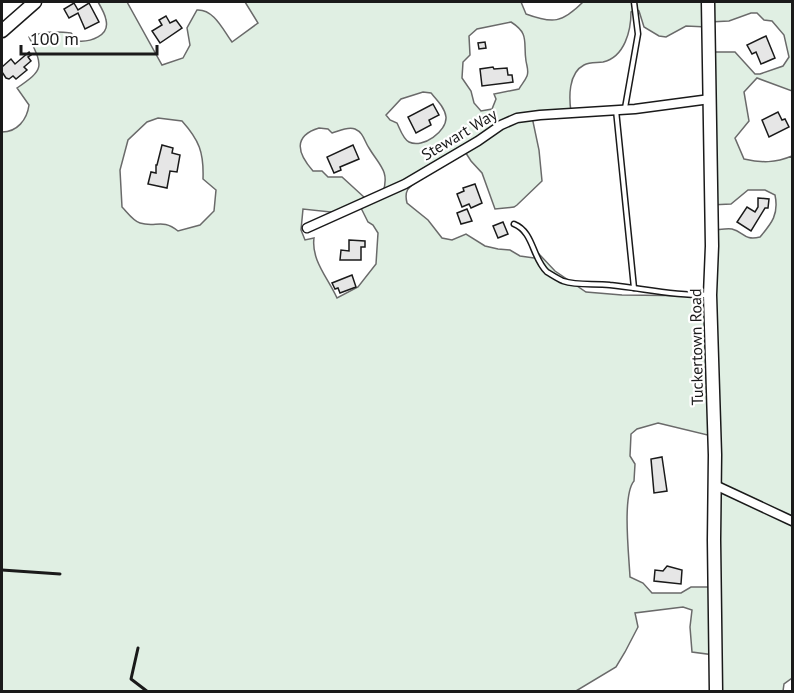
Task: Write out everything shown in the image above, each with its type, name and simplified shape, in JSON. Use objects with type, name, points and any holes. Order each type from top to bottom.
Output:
[{"type":"street","points":[[2,31],[35,2]]},
{"type":"street","name":"Tuckertown Road","points":[[708,2],[716,692]]},
{"type":"street","name":"Stewart Way","points":[[307,228],[405,183],[442,163],[501,125],[517,118],[710,99]]},
{"type":"street","points":[[715,486],[792,520]]},
{"type":"lane","points":[[634,2],[638,34],[621,109],[634,288]]},
{"type":"lane","points":[[514,224],[522,227],[527,233],[541,265],[561,281],[671,294],[710,295]]},
{"type":"green space","points":[[98,2],[127,2],[162,65],[183,58],[190,45],[187,28],[197,10],[213,17],[232,42],[258,23],[245,2],[521,2],[526,14],[557,20],[569,14],[583,2],[792,2],[792,91],[757,78],[744,92],[749,121],[735,138],[744,159],[768,162],[792,156],[792,678],[784,684],[783,691],[715,691],[714,655],[692,652],[690,627],[692,610],[683,607],[635,613],[638,627],[616,667],[576,691],[2,691],[2,132],[17,127],[24,120],[28,110],[29,105],[17,88],[33,76],[39,67],[37,55],[29,37],[55,32],[71,33],[78,41],[98,37],[105,30],[106,20]],"holes":[[[636,9],[639,11],[644,27],[659,36],[666,37],[686,26],[707,27],[709,22],[729,21],[757,13],[764,20],[772,21],[784,35],[789,57],[783,66],[760,74],[755,74],[735,52],[708,52],[710,205],[731,204],[748,190],[765,190],[775,195],[776,208],[771,223],[760,237],[747,237],[732,229],[712,230],[708,296],[622,295],[586,292],[555,271],[539,254],[534,258],[520,256],[510,250],[485,246],[466,234],[452,240],[442,238],[428,220],[407,203],[407,192],[409,187],[418,181],[416,178],[464,150],[482,173],[495,209],[517,205],[542,181],[539,150],[532,117],[571,112],[570,93],[575,74],[584,65],[603,62],[617,55],[625,42],[631,12]],[[511,22],[517,26],[524,39],[528,71],[519,89],[494,94],[496,99],[492,109],[481,111],[474,103],[471,91],[462,78],[463,62],[470,55],[469,36],[477,29]],[[423,92],[431,93],[442,107],[446,117],[443,128],[438,133],[427,141],[415,144],[407,141],[397,123],[386,115],[401,99]],[[158,118],[182,121],[193,134],[199,147],[203,161],[203,179],[216,190],[214,211],[200,225],[178,231],[168,225],[146,224],[135,220],[122,207],[120,170],[128,140],[147,122]],[[319,128],[328,129],[332,133],[349,128],[358,131],[382,168],[385,179],[383,192],[365,198],[342,177],[328,177],[322,171],[313,171],[301,152],[301,140]],[[360,206],[368,222],[378,233],[376,264],[358,287],[337,298],[315,254],[314,238],[305,240],[301,230],[303,209],[340,213]],[[658,423],[712,436],[711,587],[691,587],[681,593],[652,593],[643,583],[630,577],[627,512],[630,488],[634,481],[635,464],[630,456],[631,434],[637,429]]]},
{"type":"building","points":[[74,3],[78,10],[89,3],[99,22],[85,29],[78,13],[69,18],[64,9]]},
{"type":"building","points":[[166,16],[170,23],[176,20],[182,28],[160,43],[152,31],[162,25],[159,20]]},
{"type":"building","points":[[766,36],[775,58],[761,64],[756,52],[752,54],[747,45]]},
{"type":"building","points":[[485,42],[486,48],[479,49],[478,43]]},
{"type":"building","points":[[29,52],[31,55],[28,57],[31,61],[24,67],[27,70],[16,79],[13,76],[6,78],[2,67],[11,59],[15,64]]},
{"type":"building","points":[[493,67],[494,69],[507,68],[508,75],[512,75],[513,82],[482,86],[480,69]]},
{"type":"building","points":[[433,104],[439,115],[429,120],[431,125],[416,133],[408,117]]},
{"type":"building","points":[[778,112],[789,127],[769,137],[762,120]]},
{"type":"building","points":[[162,145],[173,148],[172,153],[180,155],[177,172],[170,171],[167,188],[148,184],[151,172],[156,173]]},
{"type":"building","points":[[353,145],[359,159],[340,167],[341,170],[334,173],[327,157]]},
{"type":"building","points":[[475,184],[482,203],[471,208],[469,204],[462,207],[457,194],[464,191],[463,188]]},
{"type":"building","points":[[758,198],[769,199],[768,208],[765,208],[751,231],[737,222],[747,207],[755,212],[758,207]]},
{"type":"building","points":[[467,209],[472,221],[461,224],[457,213]]},
{"type":"building","points":[[503,222],[508,234],[498,238],[493,226]]},
{"type":"building","points":[[349,240],[365,241],[365,247],[361,247],[361,260],[340,260],[341,250],[349,251]]},
{"type":"building","points":[[352,275],[356,287],[340,293],[338,288],[335,289],[332,283]]},
{"type":"building","points":[[662,457],[667,491],[654,493],[651,459]]},
{"type":"building","points":[[667,566],[682,570],[681,584],[654,581],[655,570],[663,571]]},
{"type":"wall","points":[[2,570],[60,574]]},
{"type":"wall","points":[[138,648],[131,679],[148,692]]}]
